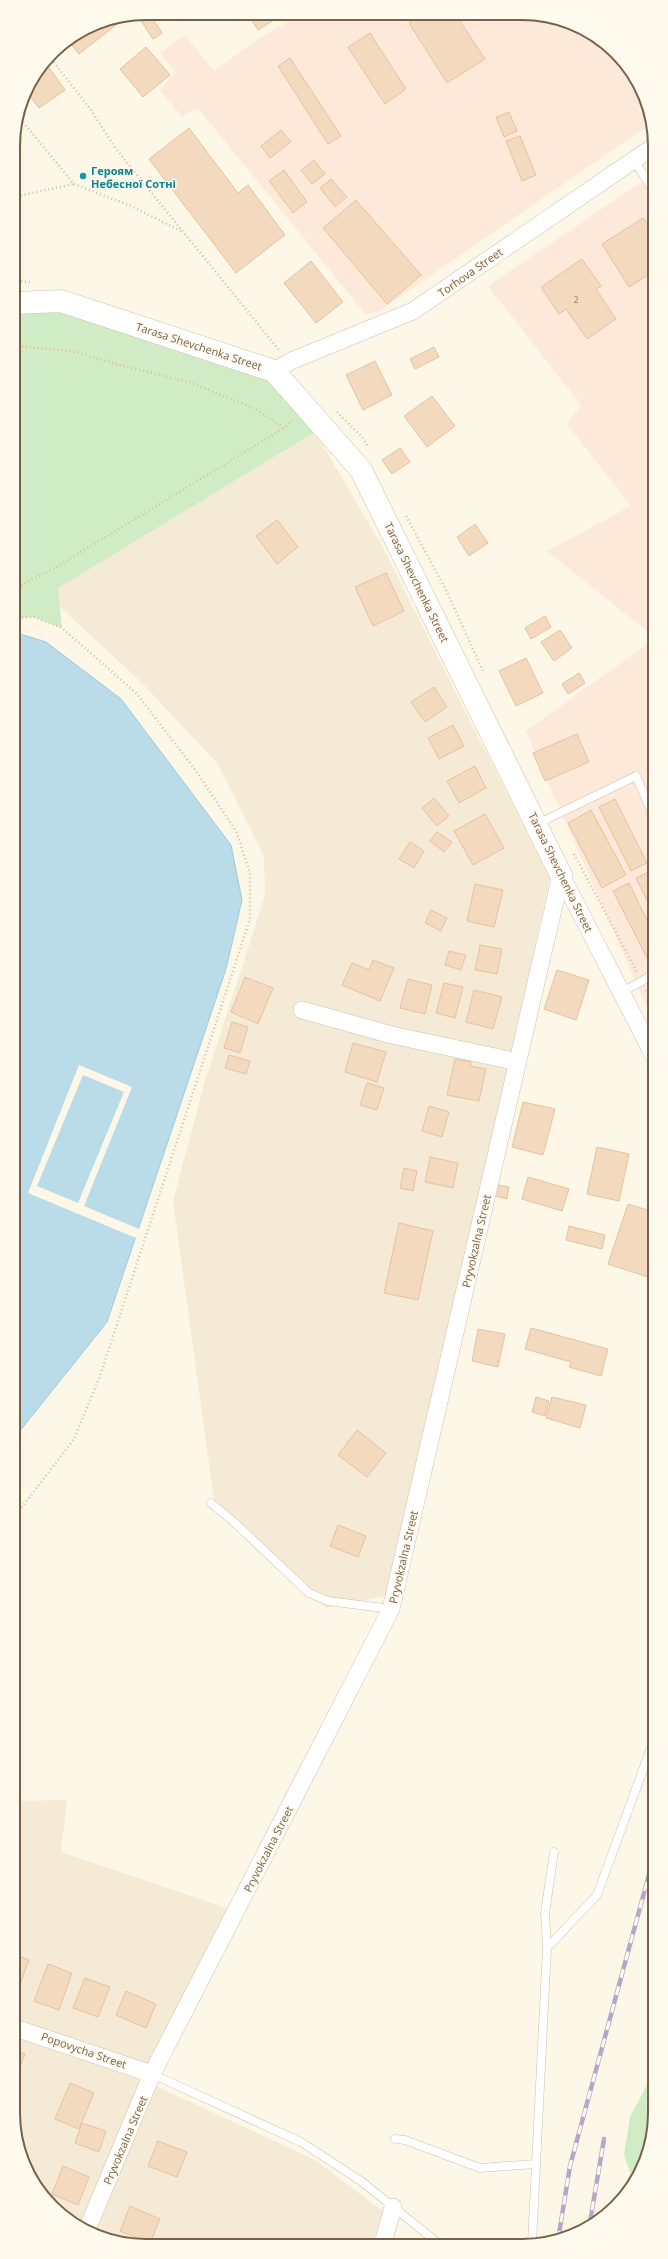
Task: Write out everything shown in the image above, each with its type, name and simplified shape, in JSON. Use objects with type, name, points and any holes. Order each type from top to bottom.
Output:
[{"type":"street","name":"Torhova Street","points":[[274,371],[291,361],[413,311],[648,150]]},
{"type":"street","name":"Tarasa Shevchenka Street","points":[[20,303],[61,301],[274,371],[361,470],[561,875],[648,1044]]},
{"type":"street","name":"Pryvokzalna Street","points":[[89,2225],[152,2074],[391,1609],[561,875]]},
{"type":"street","points":[[302,1010],[392,1035],[518,1062]]},
{"type":"street","name":"Popovycha Street","points":[[20,2030],[152,2074]]},
{"type":"street","points":[[384,2239],[393,2207]]},
{"type":"lane","points":[[634,160],[648,182]]},
{"type":"lane","points":[[537,824],[636,776],[648,804]]},
{"type":"lane","points":[[622,992],[648,978]]},
{"type":"lane","points":[[211,1504],[234,1522],[309,1592],[328,1601],[391,1609]]},
{"type":"lane","points":[[547,1948],[597,1895],[648,1756]]},
{"type":"lane","points":[[532,2239],[547,1948],[545,1913],[554,1852]]},
{"type":"lane","points":[[152,2074],[301,2142],[361,2181],[432,2239]]},
{"type":"lane","points":[[395,2140],[405,2140],[480,2168],[536,2164]]},
{"type":"path","points":[[22,121],[74,184],[131,206],[184,232]]},
{"type":"path","points":[[20,196],[74,184]]},
{"type":"path","points":[[20,347],[72,351],[127,367],[189,382],[256,409],[284,428]]},
{"type":"path","points":[[20,586],[58,566],[284,428],[306,408]]},
{"type":"path","points":[[20,618],[34,617],[62,628],[136,693],[196,771],[236,831],[250,873],[250,919],[100,1376],[74,1439],[20,1508]]},
{"type":"shaded area","points":[[291,20],[531,20],[547,22],[563,27],[585,37],[599,46],[611,57],[622,69],[635,90],[647,127],[381,310],[366,315],[198,108],[182,116],[160,91],[175,72],[160,53],[185,35],[214,71],[258,39]]},
{"type":"shaded area","points":[[648,177],[648,632],[547,551],[631,506],[567,424],[581,405],[488,286]]},
{"type":"shaded area","points":[[315,432],[382,546],[550,879],[390,1595],[326,1608],[214,1501],[173,1201],[205,1081],[265,896],[264,856],[218,764],[140,681],[60,607],[57,588]]},
{"type":"shaded area","points":[[648,644],[648,1010],[526,731]]},
{"type":"shaded area","points":[[67,1800],[61,1852],[229,1909],[150,2068],[20,2027],[20,1801]]},
{"type":"shaded area","points":[[20,2036],[156,2086],[315,2160],[384,2212],[374,2239],[137,2239],[121,2237],[90,2226],[63,2208],[46,2190],[37,2176],[27,2154],[21,2130]]},
{"type":"green space","points":[[62,312],[267,379],[315,432],[58,588],[62,628],[34,617],[20,618],[20,314]]},
{"type":"green space","points":[[648,2066],[648,2122],[646,2138],[638,2161],[633,2172],[630,2173],[624,2155],[630,2117],[647,2085]]},
{"type":"water","points":[[20,634],[46,642],[121,699],[231,845],[242,900],[226,969],[107,1322],[20,1431]]},
{"type":"pier","points":[[79,1065],[132,1087],[84,1206],[139,1229],[136,1238],[28,1193]],"holes":[[[83,1075],[124,1092],[78,1203],[37,1186]]]},
{"type":"building","points":[[145,20],[154,20],[162,33],[153,39],[142,22]]},
{"type":"building","points":[[252,20],[274,20],[258,30]]},
{"type":"building","points":[[414,20],[459,20],[485,59],[447,83],[409,23]]},
{"type":"building","points":[[118,23],[79,54],[72,44],[98,30]]},
{"type":"building","points":[[370,33],[406,89],[385,104],[348,47]]},
{"type":"building","points":[[146,47],[170,75],[143,97],[120,69]]},
{"type":"building","points":[[290,58],[341,136],[328,144],[278,66]]},
{"type":"building","points":[[48,66],[65,90],[39,108],[30,97],[37,83]]},
{"type":"building","points":[[509,112],[517,131],[504,137],[496,117]]},
{"type":"building","points":[[189,128],[238,193],[248,185],[285,235],[236,273],[149,159]]},
{"type":"building","points":[[281,130],[291,142],[270,158],[261,146]]},
{"type":"building","points":[[520,136],[536,175],[522,181],[506,141]]},
{"type":"building","points":[[314,160],[325,174],[312,184],[301,170]]},
{"type":"building","points":[[284,170],[307,202],[293,213],[269,181]]},
{"type":"building","points":[[331,179],[347,197],[335,207],[320,188]]},
{"type":"building","points":[[356,200],[421,275],[387,304],[323,228]]},
{"type":"building","points":[[643,218],[648,226],[648,275],[629,287],[602,244]]},
{"type":"building","points":[[582,259],[601,286],[596,289],[616,319],[587,339],[566,309],[559,314],[541,287]]},
{"type":"building","points":[[311,261],[343,302],[316,323],[284,283]]},
{"type":"building","points":[[434,347],[439,357],[415,369],[410,359]]},
{"type":"building","points":[[375,361],[392,395],[363,410],[346,375]]},
{"type":"building","points":[[432,396],[455,426],[427,447],[404,416]]},
{"type":"building","points":[[400,448],[410,462],[392,474],[382,460]]},
{"type":"building","points":[[277,520],[298,547],[277,564],[256,536]]},
{"type":"building","points":[[475,524],[488,543],[469,556],[457,537]]},
{"type":"building","points":[[386,573],[404,611],[373,626],[355,587]]},
{"type":"building","points":[[545,616],[551,627],[531,639],[525,628]]},
{"type":"building","points":[[560,630],[572,648],[554,661],[541,642]]},
{"type":"building","points":[[526,658],[543,693],[516,706],[499,671]]},
{"type":"building","points":[[579,673],[585,683],[568,694],[562,684]]},
{"type":"building","points":[[434,687],[447,707],[425,722],[411,702]]},
{"type":"building","points":[[453,725],[464,746],[439,759],[428,738]]},
{"type":"building","points":[[577,734],[589,762],[545,781],[533,753]]},
{"type":"building","points":[[475,766],[486,788],[459,803],[447,781]]},
{"type":"building","points":[[434,798],[449,816],[437,826],[422,808]]},
{"type":"building","points":[[615,799],[647,863],[631,871],[599,807]]},
{"type":"building","points":[[591,810],[626,875],[602,888],[568,823]]},
{"type":"building","points":[[485,814],[504,848],[473,865],[454,831]]},
{"type":"building","points":[[437,832],[452,842],[444,852],[430,841]]},
{"type":"building","points":[[410,842],[424,851],[414,868],[399,859]]},
{"type":"building","points":[[648,872],[648,903],[636,878]]},
{"type":"building","points":[[629,883],[648,922],[648,960],[613,891]]},
{"type":"building","points":[[475,884],[503,890],[494,927],[467,921]]},
{"type":"building","points":[[431,910],[447,918],[441,931],[425,923]]},
{"type":"building","points":[[480,945],[502,949],[497,974],[475,970]]},
{"type":"building","points":[[449,951],[466,955],[461,970],[445,965]]},
{"type":"building","points":[[373,960],[394,968],[380,1001],[342,985],[352,963],[369,970]]},
{"type":"building","points":[[557,970],[589,980],[576,1020],[544,1009]]},
{"type":"building","points":[[245,977],[273,988],[258,1024],[231,1012]]},
{"type":"building","points":[[408,979],[432,985],[425,1014],[400,1008]]},
{"type":"building","points":[[444,983],[463,987],[455,1018],[436,1013]]},
{"type":"building","points":[[474,990],[502,997],[493,1029],[466,1022]]},
{"type":"building","points":[[232,1022],[248,1027],[240,1053],[224,1048]]},
{"type":"building","points":[[353,1043],[386,1052],[377,1082],[345,1072]]},
{"type":"building","points":[[229,1055],[250,1061],[246,1074],[225,1068]]},
{"type":"building","points":[[455,1059],[471,1062],[470,1066],[486,1069],[479,1101],[447,1095]]},
{"type":"building","points":[[367,1083],[384,1088],[377,1110],[360,1105]]},
{"type":"building","points":[[523,1102],[555,1109],[543,1155],[512,1147]]},
{"type":"building","points":[[429,1106],[449,1112],[442,1137],[422,1131]]},
{"type":"building","points":[[597,1147],[629,1154],[619,1201],[587,1194]]},
{"type":"building","points":[[430,1157],[458,1163],[453,1188],[425,1182]]},
{"type":"building","points":[[404,1168],[417,1171],[413,1191],[400,1188]]},
{"type":"building","points":[[528,1177],[569,1189],[562,1211],[522,1199]]},
{"type":"building","points":[[497,1185],[509,1187],[507,1199],[495,1196]]},
{"type":"building","points":[[628,1204],[648,1210],[648,1277],[608,1264]]},
{"type":"building","points":[[399,1223],[433,1231],[418,1300],[384,1293]]},
{"type":"building","points":[[569,1226],[605,1235],[602,1249],[566,1240]]},
{"type":"building","points":[[531,1328],[608,1349],[601,1376],[569,1367],[571,1362],[525,1349]]},
{"type":"building","points":[[478,1329],[505,1334],[498,1367],[472,1361]]},
{"type":"building","points":[[536,1397],[549,1401],[545,1416],[532,1412]]},
{"type":"building","points":[[552,1397],[586,1405],[580,1428],[546,1418]]},
{"type":"building","points":[[357,1430],[386,1453],[367,1477],[338,1455]]},
{"type":"building","points":[[338,1525],[366,1536],[358,1557],[330,1546]]},
{"type":"building","points":[[20,1957],[29,1960],[20,1984]]},
{"type":"building","points":[[48,1964],[72,1973],[59,2010],[34,2001]]},
{"type":"building","points":[[85,1978],[110,1987],[98,2017],[73,2008]]},
{"type":"building","points":[[126,1991],[156,2004],[146,2028],[116,2015]]},
{"type":"building","points":[[20,2052],[25,2054],[20,2067]]},
{"type":"building","points":[[70,2083],[94,2093],[79,2129],[55,2119]]},
{"type":"building","points":[[82,2123],[106,2131],[99,2152],[75,2143]]},
{"type":"building","points":[[158,2141],[187,2152],[177,2177],[148,2166]]},
{"type":"building","points":[[63,2166],[89,2177],[78,2205],[52,2194]]},
{"type":"building","points":[[130,2206],[160,2219],[152,2239],[140,2239],[120,2231]]},
{"type":"railway","points":[[559,2233],[570,2166],[648,1878]]},
{"type":"railway","points":[[591,2219],[604,2139]]},
{"type":"place","name":"Героям Небесної Сотні","points":[[83,176]]}]
